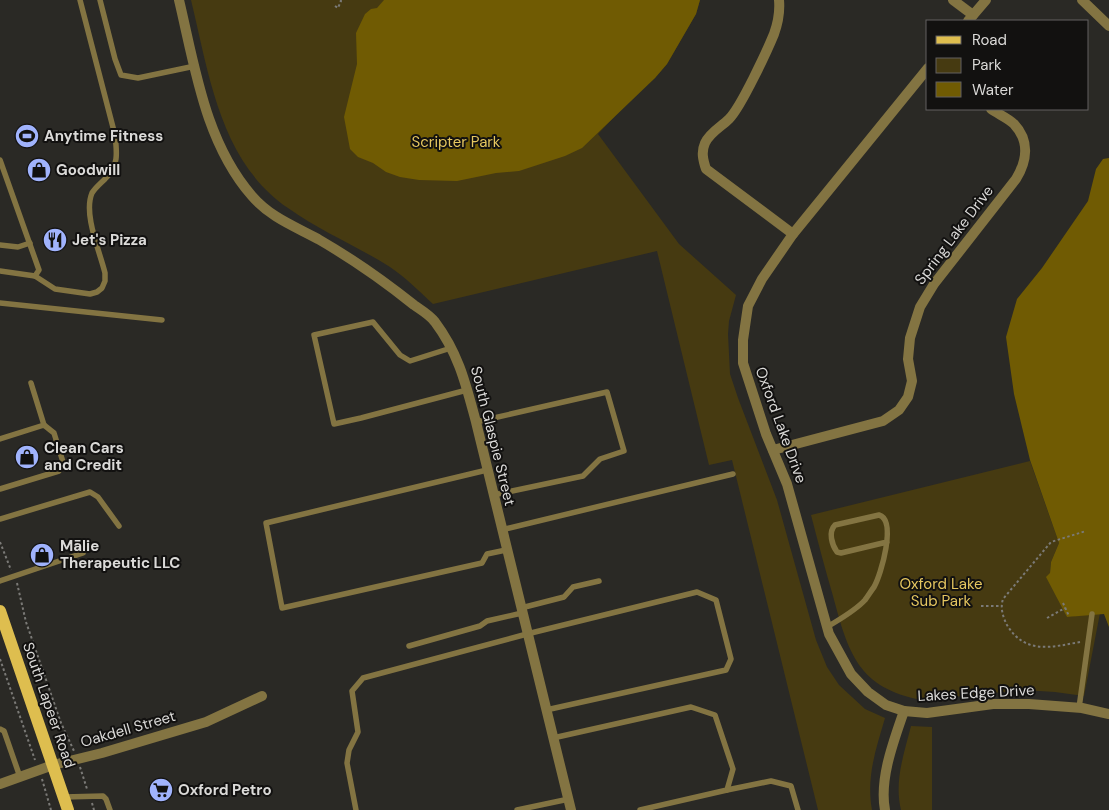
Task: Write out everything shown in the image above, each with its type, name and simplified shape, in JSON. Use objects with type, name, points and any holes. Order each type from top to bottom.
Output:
[{"type":"main road","name":"South Lapeer Road","points":[[0,611],[68,810]]},
{"type":"street","name":"South Glaspie Street","points":[[179,0],[213,134],[231,168],[252,197],[281,221],[317,239],[402,295],[434,320],[462,370],[571,810]]},
{"type":"street","points":[[779,0],[780,10],[774,34],[757,69],[737,107],[729,119],[721,124],[707,139],[702,153],[706,169],[793,234]]},
{"type":"street","points":[[953,0],[971,18],[986,0]]},
{"type":"street","points":[[1082,0],[1109,26]]},
{"type":"street","name":"Oxford Lake Drive","points":[[904,711],[886,705],[868,692],[851,674],[829,634],[787,484],[773,450],[743,363],[743,340],[748,306],[762,280],[793,234],[926,70]]},
{"type":"street","name":"Spring Lake Drive","points":[[773,450],[883,421],[899,410],[908,397],[912,381],[908,359],[910,338],[920,307],[934,284],[1016,179],[1026,156],[1024,138],[1013,124],[992,110]]},
{"type":"street","name":"Oakdell Street","points":[[0,784],[53,765],[206,722],[262,696]]},
{"type":"street","name":"Lakes Edge Drive","points":[[904,711],[926,713],[993,704],[1020,704],[1078,708],[1109,714]]},
{"type":"street","points":[[885,810],[883,802],[888,756],[904,711]]},
{"type":"lane","points":[[0,271],[35,276],[55,289],[90,294],[102,288],[105,281],[106,273],[90,216],[90,201],[93,192],[110,175],[116,164],[117,151],[115,135],[80,0]]},
{"type":"lane","points":[[100,0],[121,75],[138,78],[195,66]]},
{"type":"lane","points":[[0,160],[39,270],[35,276]]},
{"type":"lane","points":[[0,245],[18,247],[30,243]]},
{"type":"lane","points":[[0,303],[162,320]]},
{"type":"lane","points":[[451,348],[410,361],[400,355],[373,322],[314,334],[334,424],[467,390]]},
{"type":"lane","points":[[0,489],[60,471],[63,462],[54,434],[44,425],[31,384]]},
{"type":"lane","points":[[476,422],[607,392],[624,451],[600,459],[583,476],[493,495]]},
{"type":"lane","points":[[0,439],[44,425]]},
{"type":"lane","points":[[487,470],[266,523],[282,608],[482,563],[487,554],[506,550]]},
{"type":"lane","points":[[501,530],[733,474]]},
{"type":"lane","points":[[0,519],[90,492],[98,497],[119,526]]},
{"type":"lane","points":[[827,627],[858,607],[874,587],[887,542],[887,521],[884,516],[879,515],[834,525],[830,532],[837,552],[841,553],[887,542]]},
{"type":"lane","points":[[0,581],[83,554]]},
{"type":"lane","points":[[410,646],[480,626],[487,621],[564,597],[573,587],[599,581]]},
{"type":"lane","points":[[356,810],[347,763],[349,750],[358,732],[352,691],[363,678],[527,634],[697,592],[716,600],[731,659],[726,670],[546,710]]},
{"type":"lane","points":[[1078,708],[1092,614]]},
{"type":"lane","points":[[553,738],[690,707],[715,715],[733,769],[727,790]]},
{"type":"lane","points":[[0,729],[4,731],[20,776]]},
{"type":"lane","points":[[640,810],[771,781],[791,786],[798,810]]},
{"type":"lane","points":[[64,796],[103,796],[110,810]]},
{"type":"lane","points":[[517,810],[569,799]]},
{"type":"path","points":[[335,6],[338,8],[341,1],[338,0]]},
{"type":"path","points":[[1086,531],[1051,542],[1003,599],[1002,606],[1003,615],[1011,630],[1019,639],[1028,644],[1048,648],[1088,640]]},
{"type":"path","points":[[0,542],[8,566],[20,591],[26,622],[94,810]]},
{"type":"path","points":[[1063,603],[1069,616]]},
{"type":"path","points":[[981,606],[1002,606]]},
{"type":"path","points":[[1047,618],[1065,608]]},
{"type":"path","points":[[0,658],[51,810]]},
{"type":"green space","name":"Scripter Park","points":[[191,0],[700,0],[696,14],[667,64],[598,134],[679,244],[736,295],[729,321],[728,334],[730,374],[777,500],[816,640],[827,667],[839,685],[865,709],[885,718],[875,752],[871,775],[870,798],[872,810],[818,810],[732,460],[709,465],[657,251],[433,304],[390,267],[313,224],[288,208],[265,189],[247,166],[232,141],[221,114],[204,57]]},
{"type":"green space","name":"Oxford Lake Sub Park","points":[[1030,461],[1059,543],[1051,562],[1050,573],[1067,617],[1100,613],[1084,696],[1024,690],[923,700],[901,695],[884,687],[870,677],[859,665],[851,651],[844,634],[824,566],[811,515]]},
{"type":"green space","points":[[911,726],[932,727],[932,810],[901,810],[899,778]]},
{"type":"water","points":[[384,0],[700,0],[696,14],[667,64],[655,78],[582,148],[565,156],[519,171],[496,173],[457,181],[419,180],[400,177],[386,172],[373,163],[358,157],[350,149],[344,117],[357,64],[356,33],[365,14],[371,9],[377,8]]},
{"type":"water","points":[[1109,158],[1109,627],[1104,614],[1067,617],[1046,577],[1050,573],[1051,562],[1059,543],[1030,460],[1014,394],[1006,337],[1017,299],[1042,268],[1088,201],[1096,169],[1103,159]]},
{"type":"place","name":"Anytime Fitness","points":[[27,136]]},
{"type":"place","name":"Goodwill","points":[[39,170]]},
{"type":"place","name":"Jet's Pizza","points":[[55,240]]},
{"type":"place","name":"Clean Cars and Credit","points":[[27,457]]},
{"type":"place","name":"Mālie Therapeutic LLC","points":[[42,555]]},
{"type":"place","name":"Oxford Petro","points":[[161,790]]}]
